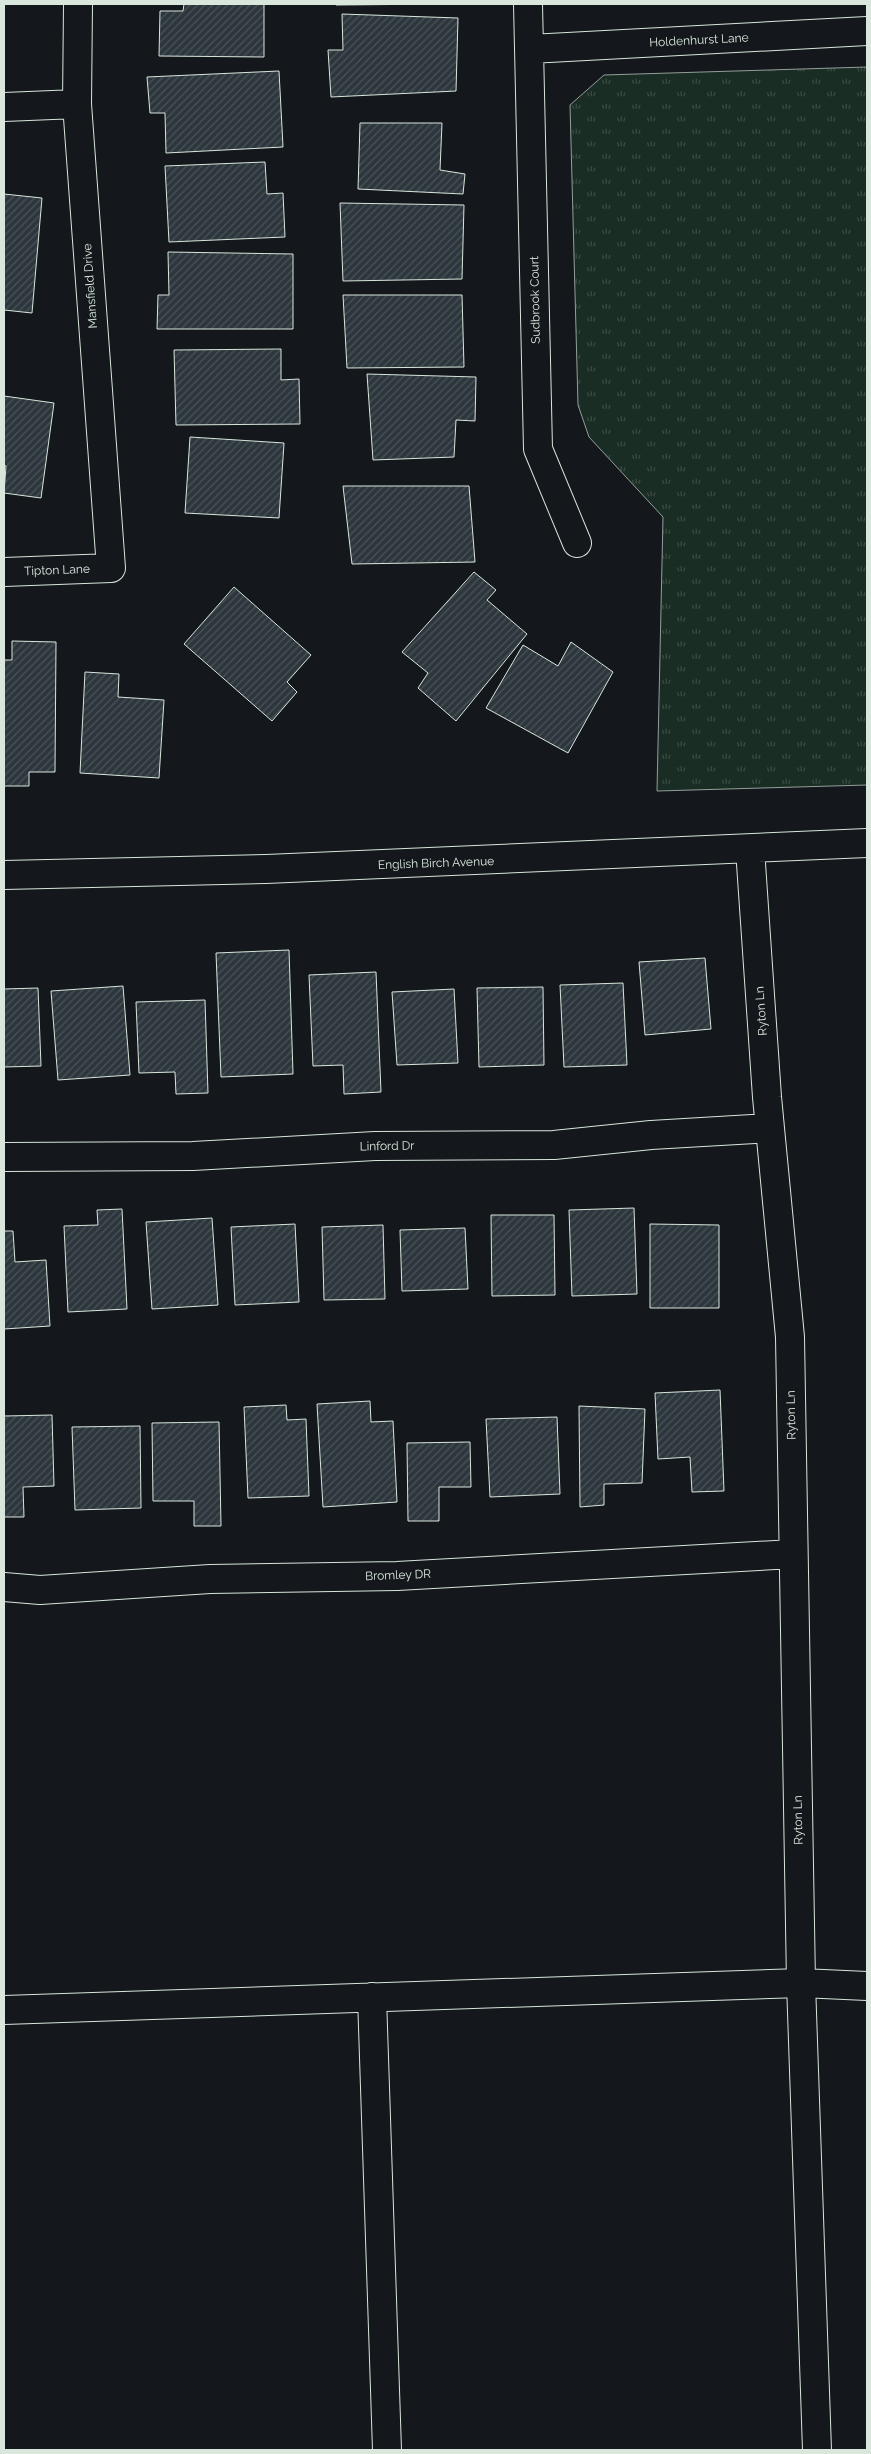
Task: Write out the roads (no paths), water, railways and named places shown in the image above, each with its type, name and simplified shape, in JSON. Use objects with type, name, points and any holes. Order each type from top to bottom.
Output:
[{"type":"street","name":"Mansfield Drive","points":[[78,4],[77,104],[111,568]]},
{"type":"street","name":"Sudbrook Court","points":[[528,4],[538,449],[577,543]]},
{"type":"street","name":"Holdenhurst Lane","points":[[530,48],[867,31]]},
{"type":"street","points":[[4,107],[77,104]]},
{"type":"street","name":"Tipton Lane","points":[[4,572],[111,568]]},
{"type":"street","name":"English Birch Avenue","points":[[4,875],[266,869],[867,843]]},
{"type":"street","name":"Ryton Ln","points":[[750,849],[770,1128],[790,1337],[801,1983],[817,2450]]},
{"type":"street","name":"Linford Dr","points":[[4,1157],[193,1156],[375,1146],[554,1144],[652,1135],[770,1128]]},
{"type":"street","name":"Bromley DR","points":[[4,1587],[40,1590],[210,1579],[397,1576],[793,1554]]},
{"type":"street","points":[[4,2010],[801,1983],[867,1986]]},
{"type":"street","points":[[372,1997],[387,2450]]}]
